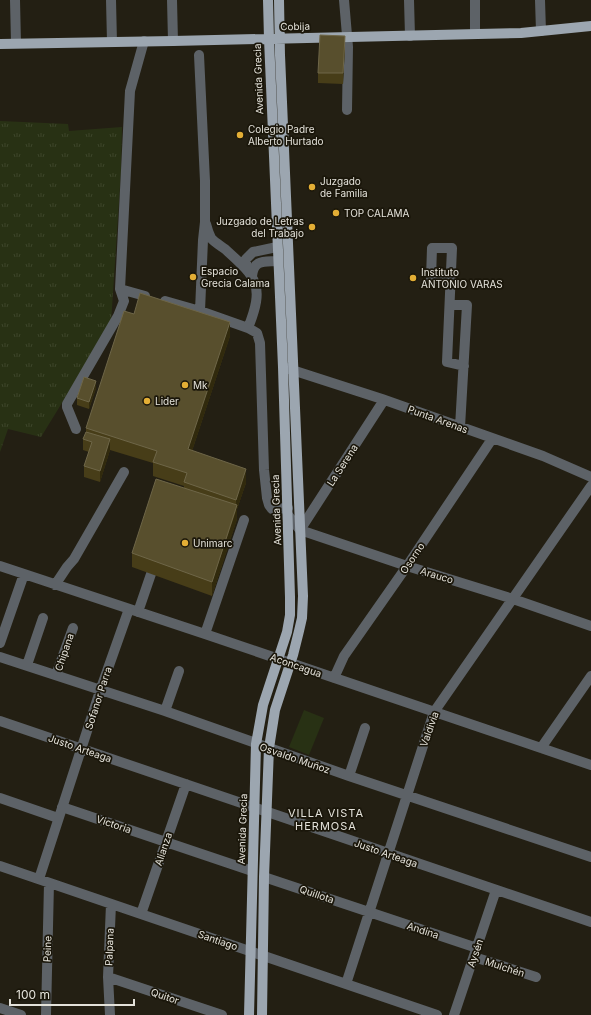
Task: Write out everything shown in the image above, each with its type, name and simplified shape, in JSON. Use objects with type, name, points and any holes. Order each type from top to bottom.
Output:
[{"type":"main road","name":"Avenida Grecia","points":[[248,1015],[256,744],[263,705],[279,659],[287,632],[290,615],[283,367],[268,0]]},
{"type":"main road","points":[[262,1015],[264,877],[269,748],[275,710],[291,663],[302,618],[303,596],[279,0]]},
{"type":"main road","name":"Cobija","points":[[0,44],[410,36],[541,31],[591,26]]},
{"type":"street","points":[[16,0],[16,43]]},
{"type":"street","points":[[111,0],[112,42]]},
{"type":"street","points":[[172,0],[173,41]]},
{"type":"street","points":[[344,0],[346,37],[348,46],[347,110]]},
{"type":"street","points":[[409,0],[410,36]]},
{"type":"street","points":[[475,0],[475,34]]},
{"type":"street","points":[[540,0],[541,31]]},
{"type":"street","points":[[76,429],[70,418],[67,404],[118,316],[124,301],[120,289],[130,91],[144,41]]},
{"type":"street","points":[[199,55],[205,181],[205,222],[200,311]]},
{"type":"street","points":[[205,222],[212,239],[249,272]]},
{"type":"street","points":[[248,328],[255,310],[256,286],[249,272],[246,259],[253,252],[277,246]]},
{"type":"street","points":[[249,272],[256,264],[278,261]]},
{"type":"street","points":[[451,280],[446,362],[464,366]]},
{"type":"street","points":[[120,289],[145,296]]},
{"type":"street","points":[[165,301],[200,311],[248,328],[257,333],[260,343],[264,470],[267,498],[272,509],[288,511],[300,530]]},
{"type":"street","points":[[450,305],[467,305],[460,427]]},
{"type":"street","name":"Punta Arenas","points":[[283,367],[384,400],[543,456],[591,477]]},
{"type":"street","name":"La Serena","points":[[300,530],[384,400]]},
{"type":"street","name":"Osorno","points":[[334,678],[344,656],[407,566],[492,439]]},
{"type":"street","points":[[55,585],[74,559],[124,472]]},
{"type":"street","name":"Valdivia","points":[[346,984],[434,712],[591,486]]},
{"type":"street","points":[[204,634],[244,520]]},
{"type":"street","name":"Arauco","points":[[300,530],[407,566],[513,599],[591,626]]},
{"type":"street","name":"Aconcagua","points":[[0,566],[591,765]]},
{"type":"street","points":[[0,643],[24,574]]},
{"type":"street","name":"Sofanor Parra","points":[[39,879],[100,690],[151,574]]},
{"type":"street","points":[[27,665],[43,618]]},
{"type":"street","name":"Chipana","points":[[56,675],[73,628]]},
{"type":"street","name":"Osvaldo Muñoz","points":[[0,657],[165,711],[407,796],[591,857]]},
{"type":"street","points":[[165,711],[179,671]]},
{"type":"street","points":[[541,748],[591,676]]},
{"type":"street","name":"Justo Arteaga","points":[[0,721],[591,922]]},
{"type":"street","points":[[349,776],[365,728]]},
{"type":"street","name":"Alianza","points":[[141,914],[186,784]]},
{"type":"street","points":[[0,798],[58,818]]},
{"type":"street","name":"Victoria","points":[[62,807],[252,871]]},
{"type":"street","name":"Santiago","points":[[0,866],[436,1015]]},
{"type":"street","name":"Quillota","points":[[264,877],[369,912]]},
{"type":"street","name":"Peine","points":[[46,1015],[50,883]]},
{"type":"street","name":"Aysén","points":[[454,1015],[496,890]]},
{"type":"street","name":"Palpana","points":[[110,1015],[108,977],[111,904]]},
{"type":"street","name":"Andina","points":[[369,912],[475,952]]},
{"type":"street","name":"Mulchén","points":[[475,952],[536,977]]},
{"type":"street","name":"Quitor","points":[[108,977],[222,1015]]},
{"type":"street","points":[[0,1008],[21,1015]]},
{"type":"green space","points":[[0,121],[68,124],[69,131],[122,127],[121,171],[111,323],[41,437],[8,429],[0,452]]},
{"type":"green space","points":[[304,710],[324,718],[309,755],[289,747]]},
{"type":"building","points":[[320,35],[345,36],[343,73],[318,73]]},
{"type":"building","name":"Lider","points":[[140,293],[230,322],[188,449],[246,469],[236,500],[184,482],[187,473],[153,462],[157,451],[86,428],[124,311],[134,314]]},
{"type":"building","points":[[84,377],[96,381],[89,402],[77,398]]},
{"type":"building","points":[[86,432],[110,439],[100,471],[84,466],[92,442],[83,439]]},
{"type":"building","name":"Unimarc","points":[[156,479],[237,505],[212,582],[132,553]]},
{"type":"place","name":"Colegio Padre Alberto Hurtado","points":[[240,135]]},
{"type":"place","name":"Juzgado de Familia","points":[[312,187]]},
{"type":"place","name":"TOP CALAMA","points":[[336,213]]},
{"type":"place","name":"Juzgado de Letras del Trabajo","points":[[312,227]]},
{"type":"place","name":"Espacio Grecia Calama","points":[[193,277]]},
{"type":"place","name":"Instituto ANTONIO VARAS","points":[[413,278]]},
{"type":"place","name":"Mk","points":[[185,385]]},
{"type":"place","name":"Lider","points":[[147,401]]},
{"type":"place","name":"Unimarc","points":[[185,543]]},
{"type":"district","name":"VILLA VISTA HERMOSA","points":[[326,819]]}]
